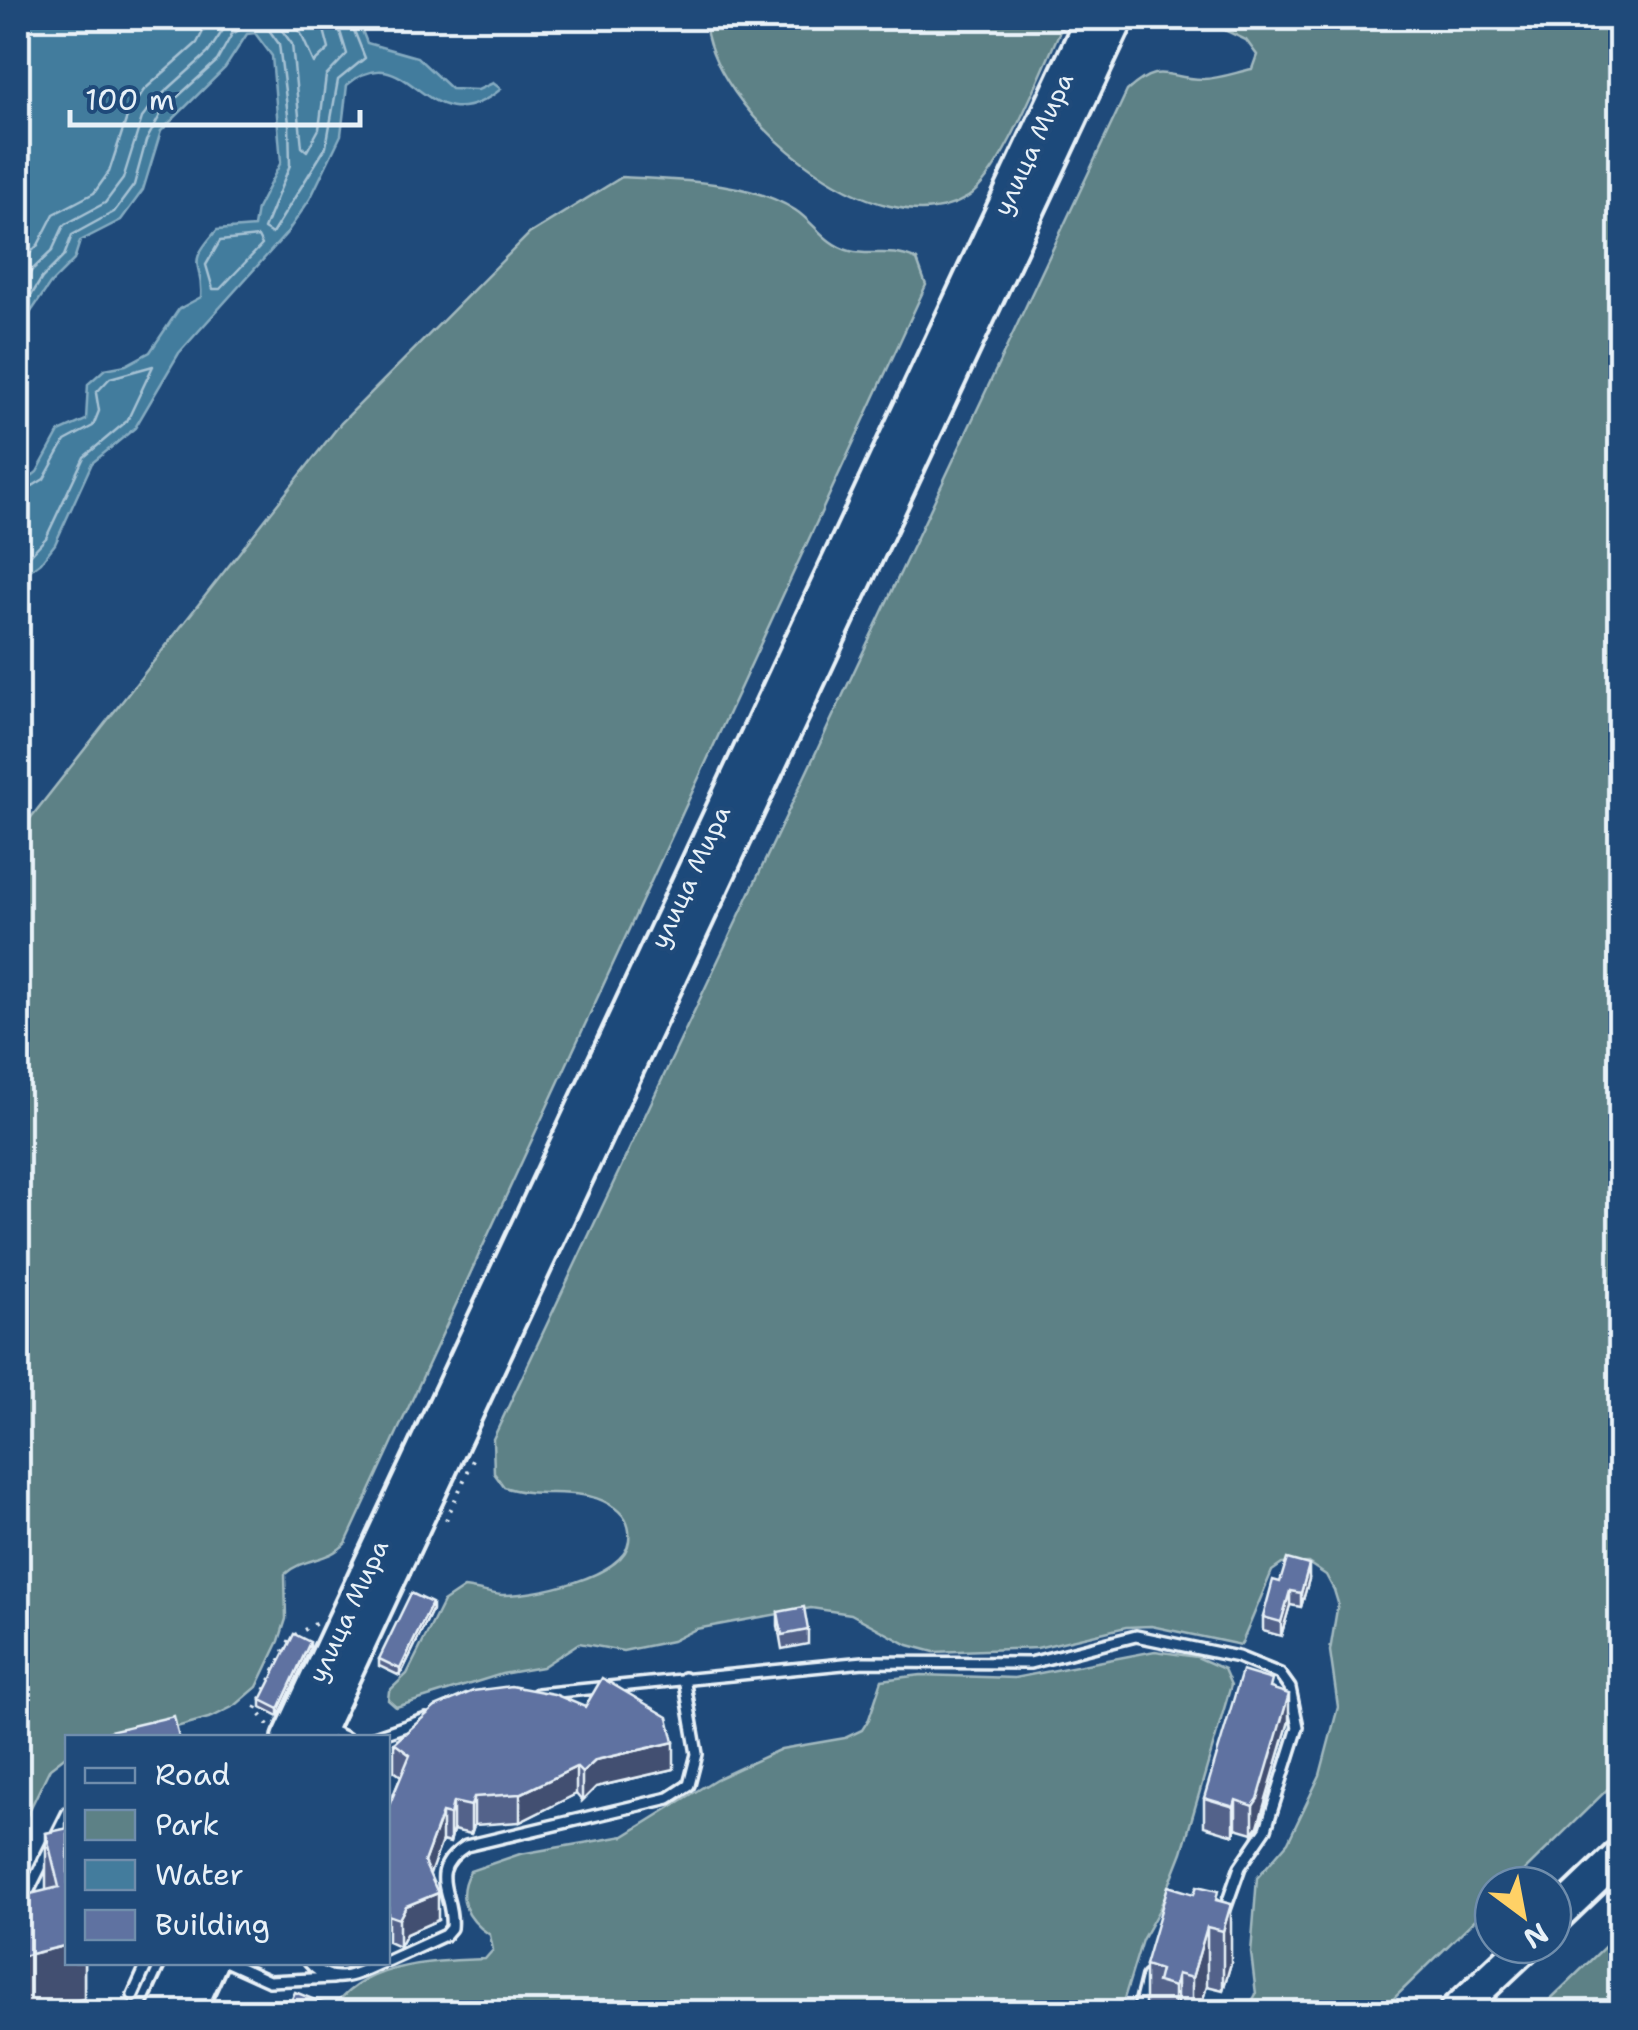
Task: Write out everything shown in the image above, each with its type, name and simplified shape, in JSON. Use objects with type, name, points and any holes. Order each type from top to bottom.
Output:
[{"type":"main road","name":"улица Мира","points":[[314,1731],[1092,18]]},
{"type":"main road","name":"улица Мира","points":[[314,1731],[1118,18]]},
{"type":"main road","points":[[1573,1900],[1620,1854]]},
{"type":"main road","points":[[163,2012],[185,1965]]},
{"type":"main road","points":[[188,2012],[210,1965]]},
{"type":"main road","points":[[1455,2012],[1505,1965]]},
{"type":"lane","points":[[531,1694],[864,1662],[1030,1663],[1136,1636],[1238,1656],[1280,1674],[1290,1688],[1298,1727],[1266,1829],[1240,1867],[1218,1928]]},
{"type":"lane","points":[[390,1960],[451,1928],[443,1878],[455,1853],[466,1846],[669,1798],[689,1785],[697,1754],[684,1678]]},
{"type":"lane","points":[[390,1736],[436,1714]]},
{"type":"lane","points":[[18,1912],[65,1818]]},
{"type":"lane","points":[[133,1995],[147,1965]]},
{"type":"lane","points":[[233,1965],[269,1980],[344,1979],[378,1965]]},
{"type":"lane","points":[[314,1965],[334,1978]]},
{"type":"lane","points":[[1138,2012],[1149,1968]]},
{"type":"green space","points":[[705,18],[1066,18],[1023,115],[995,166],[968,197],[931,209],[889,206],[846,189],[804,163],[766,129],[735,92],[713,54]]},
{"type":"green space","points":[[1199,18],[1620,18],[1620,1777],[1530,1865],[1473,1865],[1473,1921],[1380,2012],[1246,2012],[1256,1994],[1251,1953],[1257,1878],[1288,1842],[1320,1775],[1338,1707],[1330,1651],[1338,1603],[1326,1575],[1308,1563],[1282,1564],[1272,1571],[1241,1645],[1151,1626],[1126,1627],[1037,1648],[934,1652],[908,1645],[851,1614],[811,1608],[696,1629],[672,1641],[623,1651],[579,1643],[542,1667],[502,1674],[396,1707],[388,1700],[389,1691],[407,1674],[443,1602],[464,1588],[502,1595],[555,1588],[595,1574],[624,1554],[629,1541],[628,1524],[609,1504],[585,1495],[504,1487],[494,1473],[493,1439],[1127,91],[1156,74],[1203,79],[1252,69],[1257,55],[1246,40]]},
{"type":"green space","points":[[622,177],[711,183],[776,200],[795,210],[841,248],[917,260],[926,285],[346,1543],[285,1574],[286,1619],[257,1687],[236,1705],[212,1717],[148,1735],[65,1735],[65,1757],[50,1768],[18,1834],[18,834],[341,423],[529,234]]},
{"type":"green space","points":[[1155,1651],[1197,1657],[1224,1669],[1231,1685],[1182,1852],[1160,1908],[1142,1940],[1120,2012],[331,2012],[344,1995],[379,1974],[422,1963],[485,1959],[493,1950],[490,1935],[469,1915],[463,1898],[470,1871],[520,1854],[624,1836],[716,1779],[781,1749],[845,1738],[862,1730],[882,1680],[921,1675],[1014,1678]]},
{"type":"green space","points":[[1620,1932],[1620,2012],[1537,2012]]},
{"type":"water","points":[[18,18],[357,18],[367,43],[417,57],[451,89],[478,90],[493,83],[501,89],[475,104],[453,107],[435,101],[387,72],[369,72],[347,85],[341,135],[310,199],[286,234],[179,353],[135,428],[92,463],[55,544],[41,562],[18,579],[18,487],[37,472],[59,432],[86,420],[88,384],[105,369],[126,365],[150,352],[179,309],[201,297],[197,264],[201,251],[217,230],[254,227],[257,209],[281,162],[272,56],[255,33],[247,34],[225,68],[161,131],[143,190],[121,220],[80,241],[74,260],[50,284],[18,331]]},
{"type":"building","points":[[1287,1559],[1309,1565],[1301,1593],[1290,1591],[1281,1622],[1263,1617],[1273,1580],[1280,1582]]},
{"type":"building","points":[[411,1593],[432,1603],[400,1669],[379,1659]]},
{"type":"building","points":[[804,1607],[808,1630],[782,1635],[778,1612]]},
{"type":"building","points":[[294,1634],[310,1642],[279,1709],[261,1700]]},
{"type":"building","points":[[1242,1671],[1272,1680],[1270,1688],[1289,1694],[1258,1799],[1253,1806],[1236,1800],[1234,1807],[1204,1798]]},
{"type":"building","points":[[602,1678],[668,1717],[674,1742],[596,1760],[582,1773],[576,1767],[520,1794],[474,1797],[471,1806],[453,1802],[450,1815],[442,1813],[424,1862],[438,1893],[406,1906],[399,1919],[390,1916],[390,1803],[410,1755],[394,1743],[435,1707],[473,1691],[511,1686],[554,1694],[585,1707]]},
{"type":"building","points":[[174,1716],[178,1735],[111,1735],[110,1731]]},
{"type":"building","points":[[65,1829],[65,1946],[18,1957],[18,1897],[59,1887],[46,1833]]},
{"type":"building","points":[[1168,1886],[1194,1894],[1197,1886],[1218,1891],[1216,1900],[1231,1904],[1223,1931],[1207,1927],[1192,1978],[1177,1974],[1174,1987],[1157,1982],[1160,1970],[1145,1965]]},
{"type":"building","points":[[295,1992],[325,2004],[322,2012],[288,2008]]}]
